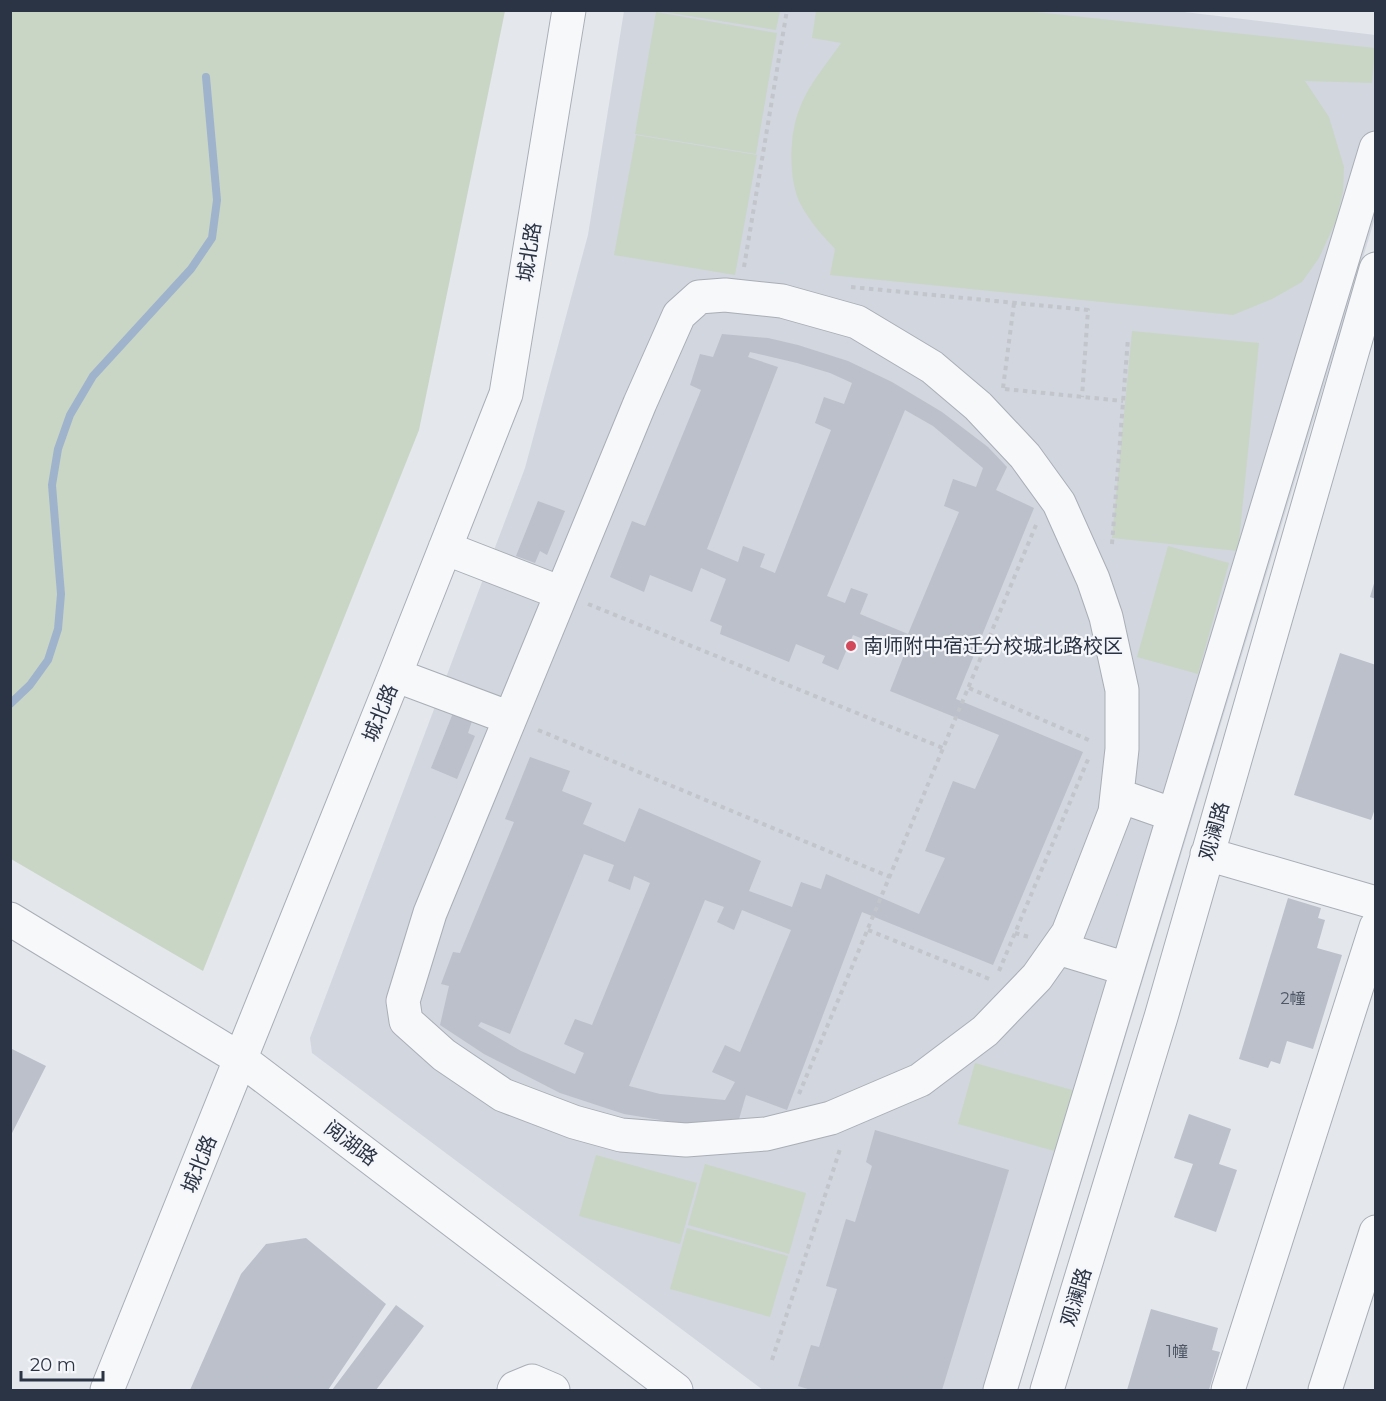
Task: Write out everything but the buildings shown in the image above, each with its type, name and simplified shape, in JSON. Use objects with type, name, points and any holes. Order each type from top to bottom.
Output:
[{"type":"street","name":"城北路","points":[[107,1390],[242,1060],[506,394],[569,10]]},
{"type":"street","points":[[1000,1390],[1376,148]]},
{"type":"street","name":"观澜路","points":[[1047,1390],[1161,1017],[1376,269]]},
{"type":"street","points":[[725,295],[782,301],[857,322],[932,367],[978,406],[998,427],[1024,456],[1059,503],[1089,568],[1106,617],[1122,690],[1122,749],[1115,812],[1068,933],[1037,977],[985,1031],[920,1080],[831,1118],[766,1134],[686,1140],[621,1135],[574,1122],[502,1095],[444,1055],[406,1021],[403,1001],[430,914],[561,592],[679,315],[699,297],[725,295]]},
{"type":"street","points":[[445,548],[561,592]]},
{"type":"street","points":[[395,675],[510,718]]},
{"type":"street","points":[[1117,795],[1174,815]]},
{"type":"street","points":[[1207,854],[1376,903]]},
{"type":"street","name":"阅湖路","points":[[10,919],[242,1060],[676,1390]]},
{"type":"street","points":[[1228,1390],[1376,927]]},
{"type":"street","points":[[1058,948],[1127,969]]},
{"type":"street","points":[[1325,1390],[1376,1232]]},
{"type":"street","points":[[514,1390],[532,1381],[553,1390]]},
{"type":"path","points":[[739,296],[787,10]]},
{"type":"path","points":[[846,286],[1088,310],[1082,397]]},
{"type":"path","points":[[998,427],[1014,303]]},
{"type":"path","points":[[1112,545],[1128,338]]},
{"type":"path","points":[[1003,388],[1123,401]]},
{"type":"path","points":[[785,1130],[1050,491]]},
{"type":"path","points":[[561,592],[943,748]]},
{"type":"path","points":[[968,688],[1095,743]]},
{"type":"path","points":[[510,718],[890,877]]},
{"type":"path","points":[[868,930],[994,981],[1091,752]]},
{"type":"path","points":[[772,1360],[853,1108]]},
{"type":"shaded area","name":"南师附中宿迁分校城北路校区","points":[[1168,10],[1375,35],[1375,218],[1018,1390],[763,1390],[312,1053],[310,1038],[525,468],[588,235],[624,11]]},
{"type":"green space","points":[[11,10],[505,11],[419,430],[203,971],[11,859]]},
{"type":"green space","points":[[658,11],[780,11],[776,30]]},
{"type":"green space","points":[[816,11],[1026,11],[1375,48],[1372,83],[1305,81],[1329,117],[1344,167],[1343,192],[1336,221],[1319,258],[1302,282],[1272,299],[1233,315],[830,275],[835,249],[812,223],[801,205],[794,184],[791,158],[793,132],[799,110],[812,84],[841,43],[812,38]]},
{"type":"green space","points":[[656,12],[777,33],[756,154],[635,134]]},
{"type":"green space","points":[[636,135],[757,155],[735,275],[614,255]]},
{"type":"green space","points":[[1132,331],[1259,343],[1238,551],[1112,538]]},
{"type":"green space","points":[[1168,546],[1229,563],[1198,674],[1137,657]]},
{"type":"green space","points":[[975,1063],[1076,1091],[1058,1152],[958,1124]]},
{"type":"green space","points":[[596,1155],[697,1183],[680,1244],[579,1216]]},
{"type":"green space","points":[[705,1164],[806,1193],[789,1254],[688,1225]]},
{"type":"green space","points":[[687,1228],[788,1256],[770,1317],[670,1289]]},
{"type":"waterway","points":[[10,704],[30,685],[48,660],[58,629],[61,594],[52,485],[58,449],[70,415],[93,376],[191,269],[212,238],[217,200],[206,77]]},
{"type":"place","name":"南师附中宿迁分校城北路校区","points":[[851,646]]}]
